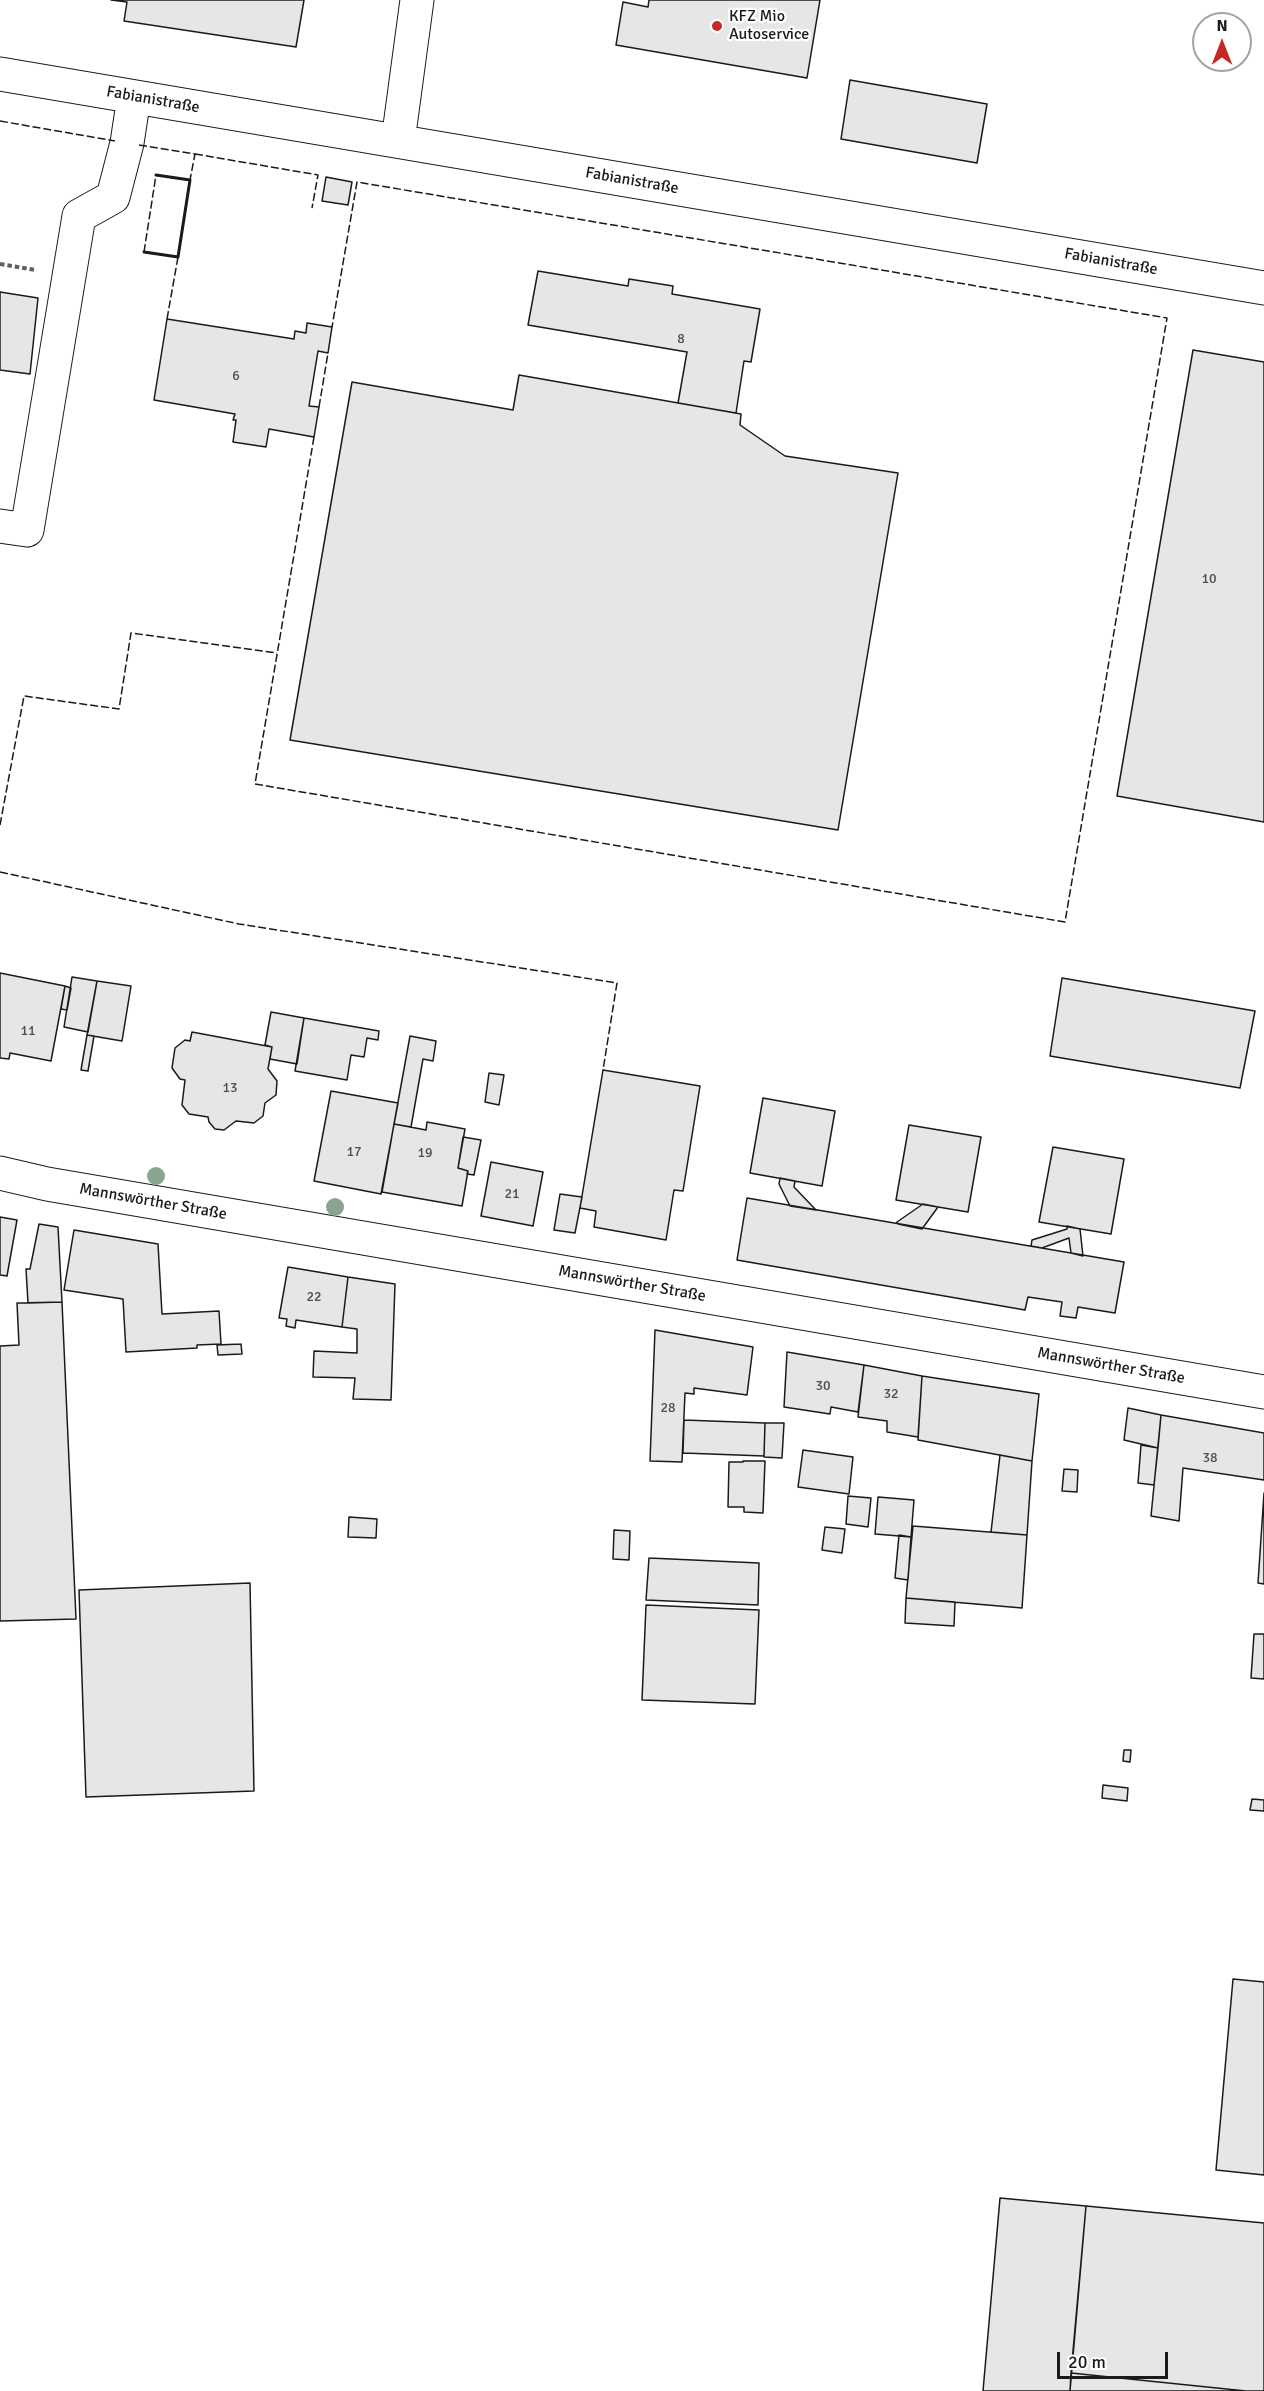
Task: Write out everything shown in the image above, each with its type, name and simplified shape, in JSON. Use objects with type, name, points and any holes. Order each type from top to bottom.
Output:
[{"type":"street","points":[[398,141],[417,0]]},
{"type":"street","name":"Fabianistraße","points":[[0,74],[1264,288]]},
{"type":"street","points":[[0,526],[27,530],[79,216],[113,197],[128,143],[134,97]]},
{"type":"street","name":"Mannswörther Straße","points":[[0,1173],[46,1184],[1264,1392]]},
{"type":"building","points":[[111,0],[304,0],[296,47],[124,21],[127,2]]},
{"type":"building","name":"KFZ Mio Autoservice","points":[[649,0],[820,0],[807,78],[616,45],[623,2],[648,7]]},
{"type":"building","points":[[850,80],[987,104],[977,163],[841,139]]},
{"type":"building","points":[[326,177],[352,182],[348,205],[322,201]]},
{"type":"building","points":[[538,271],[628,286],[629,279],[673,286],[672,294],[760,309],[751,362],[744,361],[736,413],[678,403],[687,352],[528,325]]},
{"type":"building","points":[[0,292],[38,298],[30,374],[0,370]]},
{"type":"building","points":[[167,319],[294,339],[295,331],[306,333],[307,323],[332,327],[328,353],[318,351],[309,406],[319,407],[314,437],[269,429],[266,447],[233,442],[235,414],[154,400]]},
{"type":"building","points":[[1193,350],[1264,362],[1264,822],[1117,796]]},
{"type":"building","points":[[519,375],[741,414],[740,425],[785,456],[898,473],[838,830],[290,740],[352,382],[513,410]]},
{"type":"building","points":[[0,973],[65,986],[51,1061],[10,1053],[9,1059],[0,1058]]},
{"type":"building","points":[[72,977],[97,981],[88,1032],[64,1027]]},
{"type":"building","points":[[1062,978],[1255,1011],[1240,1088],[1050,1056]]},
{"type":"building","points":[[97,981],[131,986],[122,1041],[87,1035]]},
{"type":"building","points":[[65,986],[71,988],[67,1010],[61,1009]]},
{"type":"building","points":[[271,1012],[304,1018],[297,1064],[270,1059],[272,1047],[265,1045]]},
{"type":"building","points":[[304,1018],[379,1031],[378,1040],[367,1038],[364,1057],[351,1055],[347,1080],[295,1071]]},
{"type":"building","points":[[192,1032],[272,1047],[268,1069],[277,1081],[276,1095],[265,1103],[263,1116],[254,1123],[236,1121],[224,1130],[215,1129],[208,1117],[189,1114],[182,1105],[185,1080],[180,1079],[172,1068],[175,1048],[185,1040],[190,1041]]},
{"type":"building","points":[[87,1035],[94,1036],[88,1071],[81,1070]]},
{"type":"building","points":[[410,1036],[436,1041],[433,1061],[423,1059],[411,1127],[394,1124]]},
{"type":"building","points":[[603,1070],[700,1086],[683,1191],[674,1190],[666,1240],[594,1227],[596,1211],[580,1208]]},
{"type":"building","points":[[489,1073],[504,1075],[499,1105],[485,1102]]},
{"type":"building","points":[[331,1091],[398,1103],[381,1194],[314,1181]]},
{"type":"building","points":[[763,1098],[835,1111],[822,1186],[750,1173]]},
{"type":"building","points":[[427,1122],[465,1129],[458,1168],[468,1171],[462,1206],[382,1192],[394,1124],[426,1130]]},
{"type":"building","points":[[909,1125],[981,1137],[968,1212],[896,1200]]},
{"type":"building","points":[[463,1137],[481,1140],[474,1175],[467,1174],[468,1171],[458,1168]]},
{"type":"building","points":[[1053,1147],[1124,1159],[1111,1234],[1039,1222]]},
{"type":"building","points":[[491,1162],[543,1172],[533,1226],[481,1216]]},
{"type":"building","points":[[780,1178],[795,1181],[794,1187],[816,1210],[790,1206],[779,1184]]},
{"type":"building","points":[[560,1194],[582,1197],[575,1233],[554,1230]]},
{"type":"building","points":[[747,1198],[1124,1262],[1115,1313],[1078,1307],[1076,1318],[1060,1316],[1062,1302],[1028,1297],[1025,1310],[737,1260]]},
{"type":"building","points":[[923,1204],[938,1207],[922,1229],[898,1224],[897,1222]]},
{"type":"building","points":[[0,1217],[17,1220],[7,1276],[0,1275]]},
{"type":"building","points":[[39,1224],[58,1227],[62,1302],[28,1303],[26,1269],[30,1269]]},
{"type":"building","points":[[1067,1226],[1080,1229],[1083,1256],[1071,1253],[1069,1238],[1042,1248],[1031,1246],[1032,1240],[1067,1229]]},
{"type":"building","points":[[74,1230],[158,1244],[162,1314],[219,1311],[221,1344],[197,1345],[197,1348],[126,1352],[123,1299],[64,1290]]},
{"type":"building","points":[[288,1267],[348,1277],[342,1327],[296,1320],[295,1328],[286,1326],[287,1319],[279,1318]]},
{"type":"building","points":[[348,1277],[395,1284],[391,1400],[353,1399],[355,1378],[313,1377],[314,1351],[357,1353],[357,1329],[342,1327]]},
{"type":"building","points":[[62,1302],[76,1619],[0,1621],[0,1346],[19,1345],[17,1303]]},
{"type":"building","points":[[655,1330],[753,1347],[747,1395],[694,1388],[694,1394],[685,1393],[682,1462],[650,1461]]},
{"type":"building","points":[[241,1344],[242,1354],[218,1355],[217,1345]]},
{"type":"building","points":[[787,1352],[864,1365],[858,1412],[831,1407],[830,1414],[784,1407]]},
{"type":"building","points":[[864,1365],[922,1376],[918,1437],[887,1432],[887,1421],[858,1417]]},
{"type":"building","points":[[922,1376],[1039,1394],[1032,1461],[918,1440]]},
{"type":"building","points":[[1128,1408],[1161,1415],[1158,1448],[1124,1440]]},
{"type":"building","points":[[1161,1415],[1264,1433],[1264,1480],[1183,1468],[1179,1521],[1151,1516]]},
{"type":"building","points":[[684,1420],[765,1423],[764,1456],[683,1453]]},
{"type":"building","points":[[765,1423],[784,1423],[782,1458],[764,1457]]},
{"type":"building","points":[[1141,1445],[1158,1448],[1154,1485],[1138,1483]]},
{"type":"building","points":[[803,1450],[853,1457],[849,1494],[798,1487]]},
{"type":"building","points":[[1000,1455],[1032,1461],[1027,1535],[991,1532]]},
{"type":"building","points":[[765,1461],[763,1513],[744,1512],[744,1507],[728,1507],[729,1462]]},
{"type":"building","points":[[1064,1469],[1078,1470],[1077,1492],[1062,1491]]},
{"type":"building","points":[[1264,1493],[1264,1584],[1258,1583]]},
{"type":"building","points":[[848,1496],[871,1498],[868,1527],[846,1524]]},
{"type":"building","points":[[878,1497],[914,1500],[911,1537],[875,1534]]},
{"type":"building","points":[[349,1517],[377,1519],[376,1538],[348,1537]]},
{"type":"building","points":[[913,1526],[1027,1535],[1022,1608],[906,1598]]},
{"type":"building","points":[[825,1527],[845,1529],[842,1553],[822,1550]]},
{"type":"building","points":[[614,1530],[630,1531],[629,1560],[613,1559]]},
{"type":"building","points":[[899,1535],[911,1537],[908,1580],[895,1578]]},
{"type":"building","points":[[649,1558],[759,1563],[758,1605],[646,1600]]},
{"type":"building","points":[[250,1583],[254,1791],[86,1797],[79,1590]]},
{"type":"building","points":[[906,1598],[955,1602],[954,1626],[905,1623]]},
{"type":"building","points":[[646,1605],[759,1610],[755,1704],[642,1700]]},
{"type":"building","points":[[1254,1634],[1264,1634],[1264,1679],[1251,1678]]},
{"type":"building","points":[[1124,1750],[1131,1750],[1130,1762],[1123,1761]]},
{"type":"building","points":[[1103,1785],[1128,1788],[1127,1801],[1102,1798]]},
{"type":"building","points":[[1252,1799],[1264,1800],[1264,1811],[1250,1810]]},
{"type":"building","points":[[1233,1979],[1264,1982],[1264,2175],[1216,2170]]},
{"type":"building","points":[[1000,2198],[1086,2206],[1070,2391],[983,2391]]},
{"type":"building","points":[[1086,2206],[1264,2223],[1264,2391],[1071,2373]]},
{"type":"building","points":[[1071,2373],[1246,2391],[1070,2391]]},
{"type":"fence","points":[[0,121],[115,141]]},
{"type":"fence","points":[[139,145],[195,154],[190,180]]},
{"type":"fence","points":[[195,154],[318,175],[312,208]]},
{"type":"fence","points":[[144,252],[156,175]]},
{"type":"fence","points":[[314,437],[255,784],[1065,922],[1167,318],[357,182],[332,327]]},
{"type":"fence","points":[[167,319],[178,257]]},
{"type":"fence","points":[[319,407],[328,353]]},
{"type":"fence","points":[[0,825],[24,696],[119,709],[131,633],[277,653]]},
{"type":"fence","points":[[0,872],[239,924],[617,983],[603,1070]]},
{"type":"wall","points":[[144,252],[178,257],[190,180],[156,175]]},
{"type":"place","name":"KFZ Mio Autoservice","points":[[717,26]]}]
